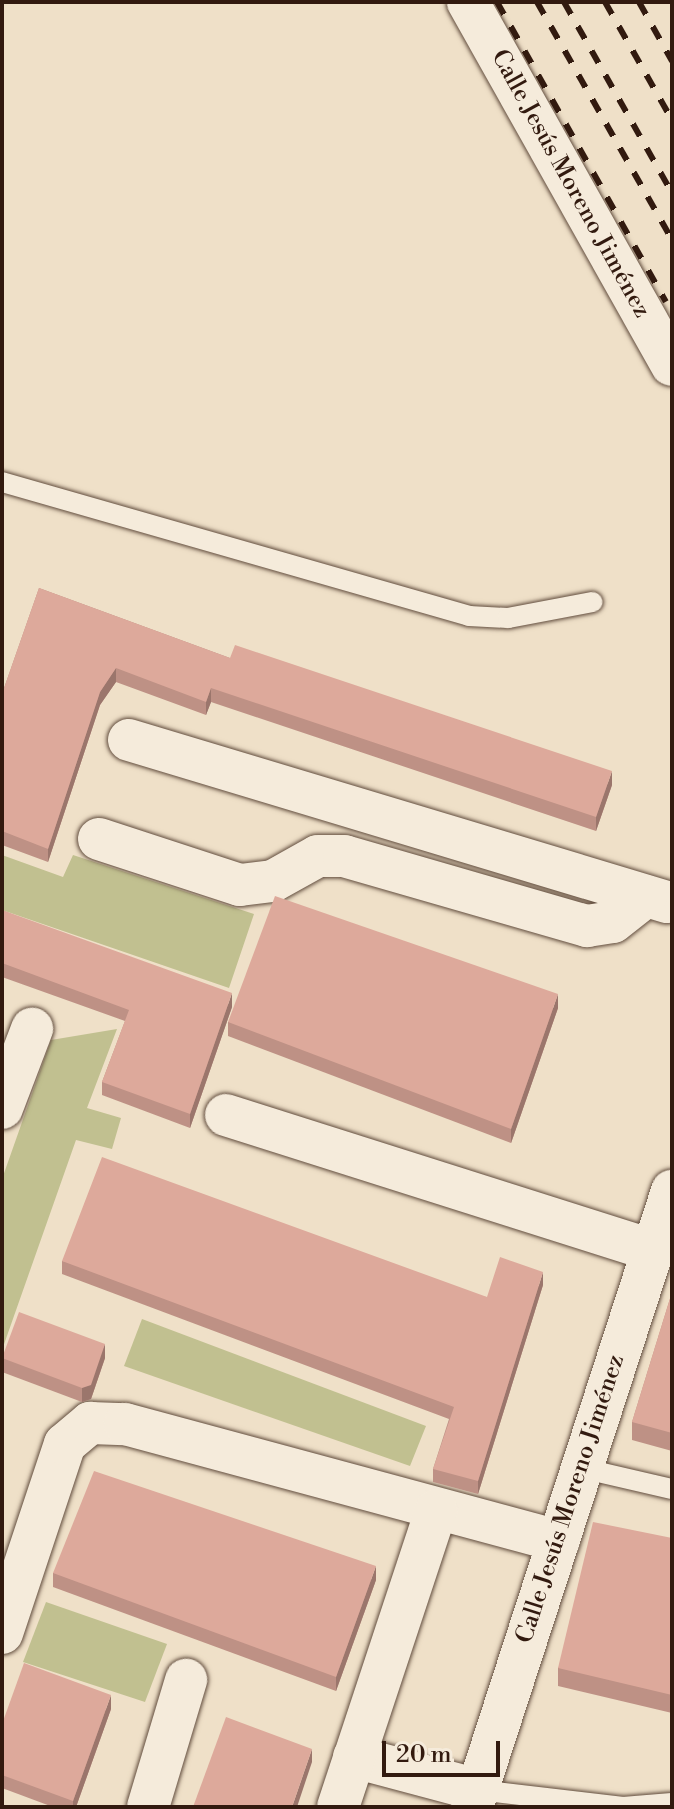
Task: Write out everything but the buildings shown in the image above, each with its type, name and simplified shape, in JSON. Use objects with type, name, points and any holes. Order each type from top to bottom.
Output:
[{"type":"street","name":"Calle Jesús Moreno Jiménez","points":[[468,2],[672,365]]},
{"type":"street","points":[[129,740],[659,900]]},
{"type":"street","points":[[99,839],[240,885],[273,881],[318,856],[344,856],[587,926],[613,922],[659,900]]},
{"type":"street","points":[[2,1108],[32,1029]]},
{"type":"street","points":[[226,1115],[651,1250]]},
{"type":"street","name":"Calle Jesús Moreno Jiménez","points":[[475,1798],[672,1191]]},
{"type":"street","points":[[2,1633],[65,1444],[90,1423],[125,1424],[559,1541]]},
{"type":"street","points":[[338,1807],[436,1510]]},
{"type":"street","points":[[148,1807],[186,1680]]},
{"type":"street","points":[[354,1757],[475,1798]]},
{"type":"lane","points":[[2,482],[469,616],[508,618],[593,602]]},
{"type":"lane","points":[[581,1468],[672,1489]]},
{"type":"lane","points":[[475,1798],[623,1807],[672,1803]]},
{"type":"shaded area","points":[[2,855],[63,877],[73,855],[254,914],[229,988],[2,910]]},
{"type":"shaded area","points":[[117,1029],[87,1108],[121,1118],[112,1149],[76,1140],[2,1350],[2,1179],[51,1040]]},
{"type":"shaded area","points":[[142,1319],[426,1426],[410,1466],[124,1366]]},
{"type":"shaded area","points":[[46,1602],[167,1644],[145,1702],[23,1662]]},
{"type":"railway","points":[[497,2],[666,302]]},
{"type":"railway","points":[[537,2],[672,240]]},
{"type":"railway","points":[[564,2],[672,193]]},
{"type":"railway","points":[[605,2],[672,120]]},
{"type":"railway","points":[[639,2],[672,61]]}]
